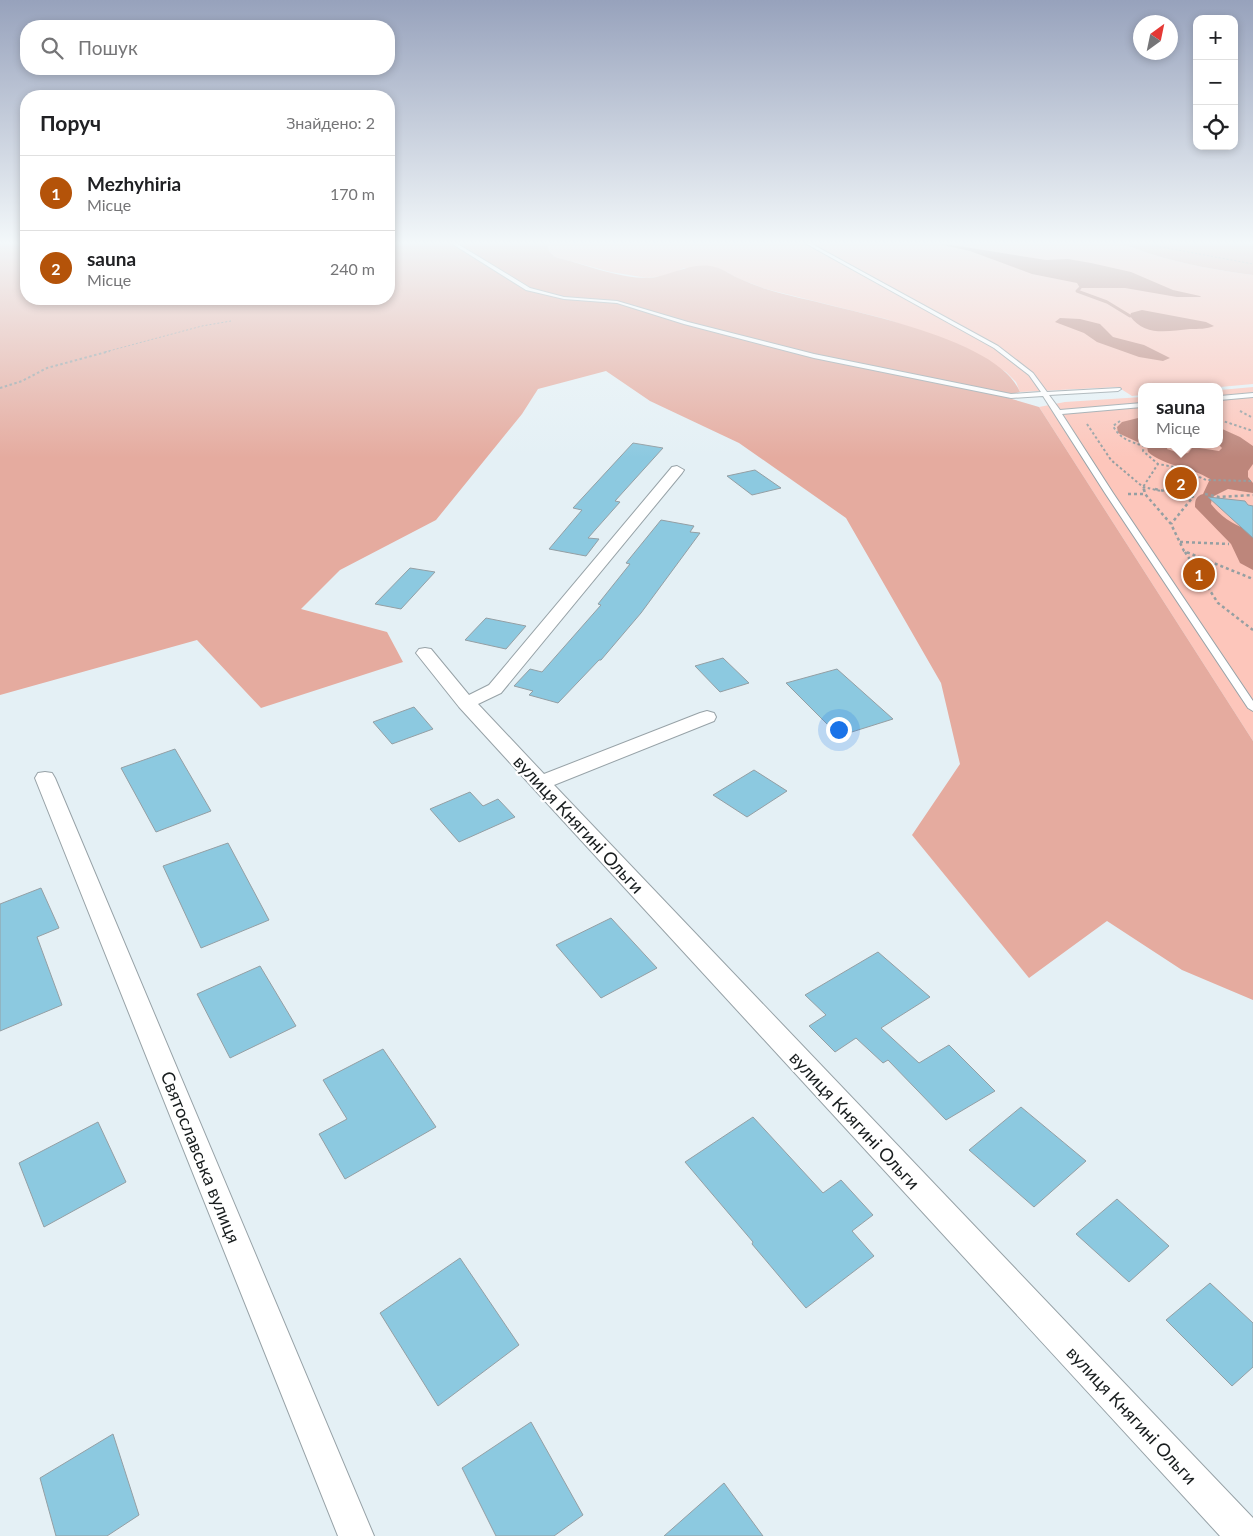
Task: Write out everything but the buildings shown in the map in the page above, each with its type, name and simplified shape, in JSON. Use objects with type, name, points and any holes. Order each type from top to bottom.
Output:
[{"type":"street","points":[[466,703],[495,689],[677,470]]},
{"type":"street","name":"вулиця Княгині Ольги","points":[[425,653],[466,703],[540,783],[1245,1536]]},
{"type":"street","points":[[540,783],[707,716]]},
{"type":"street","name":"Святославська вулиця","points":[[45,778],[356,1536]]},
{"type":"lane","points":[[659,315],[814,356],[1011,396],[1118,389]]},
{"type":"lane","points":[[938,315],[996,347],[1031,374],[1253,708]]},
{"type":"lane","points":[[1223,398],[1253,395]]},
{"type":"lane","points":[[1058,412],[1138,405]]},
{"type":"path","points":[[0,388],[22,381],[46,368],[202,326],[231,321]]},
{"type":"path","points":[[1088,410],[1085,420],[1112,460],[1144,487],[1193,497],[1171,524]]},
{"type":"path","points":[[1126,417],[1113,426],[1117,434],[1123,439],[1138,444]]},
{"type":"path","points":[[1223,421],[1253,431]]},
{"type":"path","points":[[1144,448],[1144,451],[1158,464],[1180,468],[1206,480],[1253,481]]},
{"type":"path","points":[[1158,464],[1144,487],[1145,494],[1171,524],[1184,551],[1218,603],[1253,630]]},
{"type":"path","points":[[1205,494],[1219,497],[1253,495]]},
{"type":"path","points":[[1180,542],[1229,544]]},
{"type":"path","points":[[1184,551],[1253,579]]},
{"type":"shaded area","points":[[0,315],[868,315],[944,338],[978,354],[1005,371],[1020,392],[1002,396],[1039,407],[1253,741],[1253,1000],[1182,970],[1107,921],[1029,978],[912,835],[960,764],[941,683],[846,518],[739,443],[650,401],[606,371],[538,389],[522,414],[436,520],[340,570],[301,609],[387,632],[403,662],[261,708],[197,640],[0,695]]},
{"type":"shaded area","points":[[869,315],[1253,315],[1253,384],[1223,387],[1223,383],[1138,383],[1138,395],[1132,396],[1118,387],[1020,392],[1016,382],[1006,372],[960,345]]},
{"type":"shaded area","points":[[1167,315],[1206,322],[1214,326],[1202,329],[1157,331],[1143,327],[1130,316]]},
{"type":"shaded area","points":[[1060,318],[1080,319],[1100,324],[1113,337],[1144,345],[1170,358],[1163,361],[1139,357],[1097,342],[1084,333],[1055,322]]},
{"type":"shaded area","points":[[1253,387],[1253,741],[1039,407],[1065,402],[1138,397],[1138,448],[1223,448],[1223,390]]},
{"type":"shaded area","points":[[1138,418],[1138,442],[1118,433],[1117,427],[1122,422]]},
{"type":"shaded area","points":[[1223,429],[1240,437],[1253,446],[1253,464],[1248,471],[1248,477],[1253,483],[1253,493],[1228,489],[1212,497],[1211,504],[1229,521],[1253,531],[1253,570],[1240,563],[1231,544],[1195,507],[1196,499],[1203,494],[1210,479],[1163,461],[1148,452],[1147,448],[1167,448],[1182,454],[1188,453],[1192,448],[1219,451],[1223,448]]},
{"type":"place","name":"sauna","points":[[1181,483]]},
{"type":"place","name":"Mezhyhiria","points":[[1199,574]]}]
